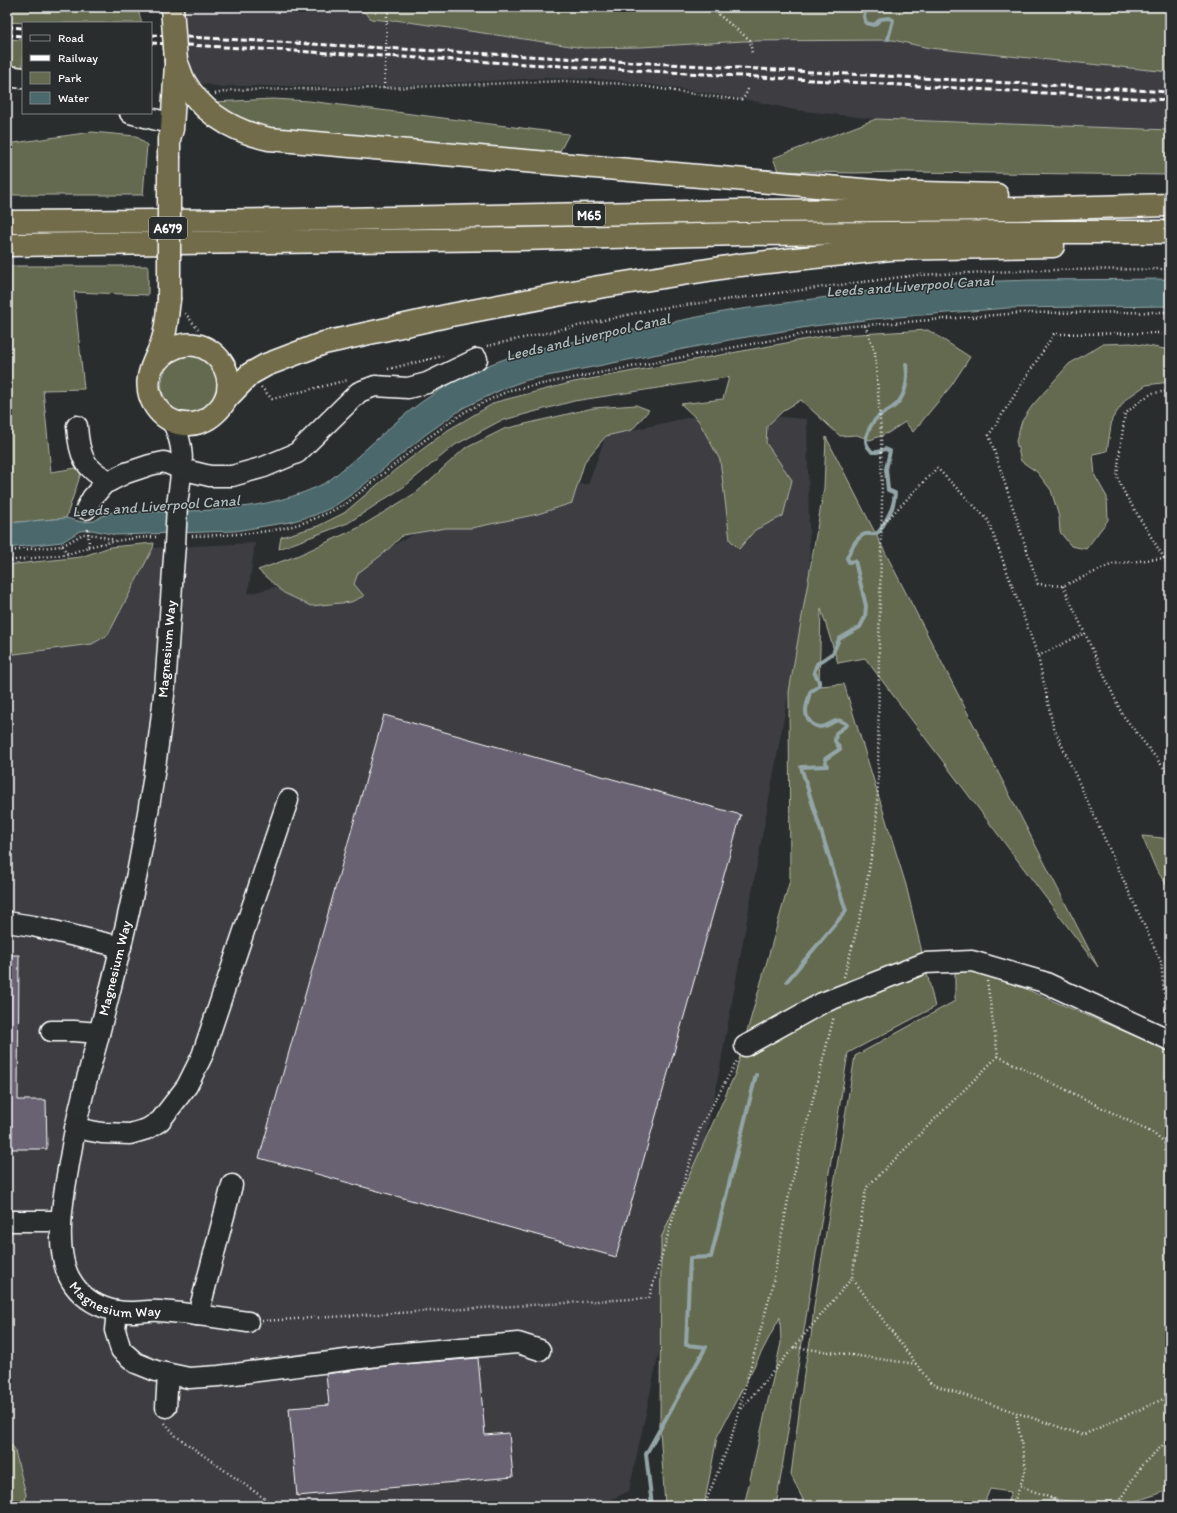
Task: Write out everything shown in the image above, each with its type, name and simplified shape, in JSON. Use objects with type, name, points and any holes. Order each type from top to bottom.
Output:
[{"type":"highway","name":"A679","points":[[160,7],[172,55]]},
{"type":"highway","name":"A679","points":[[169,300],[178,323],[188,336],[199,346],[211,352],[221,361],[227,374],[228,387],[225,400],[219,410],[200,422],[189,424],[178,423],[171,420],[159,411],[154,405],[149,394],[148,383],[150,373],[164,338],[169,300],[169,135],[172,7]]},
{"type":"highway","points":[[172,55],[184,80],[197,99],[212,105],[249,134],[269,139],[886,192],[1170,197]]},
{"type":"highway","name":"M65","points":[[7,222],[331,219],[740,211],[1018,209],[1170,205]]},
{"type":"highway","name":"M65","points":[[7,245],[519,239],[750,234],[1170,232]]},
{"type":"highway","points":[[225,400],[250,374],[263,375],[324,343],[451,315],[599,287],[740,265],[890,249],[1170,245]]},
{"type":"highway","name":"A679","points":[[154,364],[162,354],[173,347],[186,344],[199,346]]},
{"type":"street","points":[[7,76],[22,78]]},
{"type":"street","points":[[132,114],[169,135]]},
{"type":"street","points":[[86,509],[92,498],[104,484],[126,473],[150,465],[164,462],[182,466],[210,476],[232,476],[264,467],[297,453],[359,392],[374,386],[408,388],[427,383],[481,353]]},
{"type":"street","name":"Magnesium Way","points":[[210,417],[191,440],[182,466],[174,540],[165,686],[155,766],[139,863],[121,947],[75,1128],[61,1221],[62,1256],[66,1270],[73,1284],[81,1293],[92,1302],[117,1312],[156,1311],[248,1322]]},
{"type":"street","name":"Magnesium Way","points":[[171,420],[177,430],[180,440],[182,466]]},
{"type":"street","points":[[77,426],[78,442],[84,460],[89,468],[101,477],[110,481]]},
{"type":"street","points":[[75,1128],[102,1133],[130,1134],[146,1130],[160,1121],[187,1086],[202,1056],[288,800]]},
{"type":"street","points":[[7,922],[33,926],[121,947]]},
{"type":"street","points":[[745,1046],[822,1003],[925,963],[972,961],[1044,982],[1170,1040]]},
{"type":"street","points":[[51,1032],[74,1031],[99,1033]]},
{"type":"street","points":[[198,1316],[232,1185]]},
{"type":"street","points":[[7,1220],[61,1221]]},
{"type":"street","points":[[117,1312],[115,1330],[121,1350],[136,1363],[168,1374],[189,1378],[219,1376],[393,1354],[518,1343],[540,1350]]},
{"type":"street","points":[[166,1407],[168,1374]]},
{"type":"path","points":[[384,88],[387,14],[392,7]]},
{"type":"path","points":[[709,7],[750,40],[752,54]]},
{"type":"path","points":[[212,105],[232,90],[384,88],[564,81],[628,84],[741,100],[745,96],[748,89]]},
{"type":"path","points":[[481,353],[654,309],[917,275],[1041,270],[1170,269]]},
{"type":"path","points":[[7,561],[69,554],[89,546],[136,537],[174,540],[277,529],[298,525],[347,503],[425,440],[466,411],[510,390],[840,327],[1020,313],[1170,312]]},
{"type":"path","points":[[704,1506],[731,1439],[772,1288],[789,1194],[862,910],[876,829],[882,502],[880,433],[875,352],[865,325]]},
{"type":"path","points":[[1164,558],[1113,564],[1063,586],[1038,584],[989,435],[1054,334],[1170,333]]},
{"type":"path","points":[[385,370],[446,355]]},
{"type":"path","points":[[263,375],[272,399],[355,378]]},
{"type":"path","points":[[1170,391],[1153,393],[1141,400],[1125,414],[1118,457],[1117,477],[1125,494],[1170,567]]},
{"type":"path","points":[[884,523],[937,468],[988,520],[1038,656],[1053,726],[1161,962],[1170,1040]]},
{"type":"path","points":[[88,529],[89,546]]},
{"type":"path","points":[[7,552],[62,546],[83,534],[96,535],[116,540]]},
{"type":"path","points":[[62,546],[69,554]]},
{"type":"path","points":[[1063,586],[1122,714],[1170,776]]},
{"type":"path","points":[[1038,656],[1085,633]]},
{"type":"path","points":[[985,965],[998,1056]]},
{"type":"path","points":[[248,1322],[649,1298],[700,1128],[745,1046]]},
{"type":"path","points":[[739,1411],[852,1278],[866,1188],[998,1056]]},
{"type":"path","points":[[998,1056],[1153,1133],[1170,1148]]},
{"type":"path","points":[[852,1278],[931,1384],[1083,1435],[1170,1396]]},
{"type":"path","points":[[794,1347],[917,1364]]},
{"type":"path","points":[[166,1407],[165,1424],[176,1436],[275,1506]]},
{"type":"path","points":[[1013,1506],[1026,1469],[1016,1413]]},
{"type":"path","points":[[1116,1506],[1142,1466],[1170,1438]]},
{"type":"path","points":[[1020,1486],[1072,1506]]},
{"type":"shaded area","points":[[179,7],[323,7],[358,9],[367,14],[392,21],[395,20],[584,48],[641,47],[744,41],[893,40],[929,48],[1170,71],[1170,130],[876,119],[795,110],[739,98],[626,81],[597,79],[543,78],[390,86],[221,87],[200,83],[192,73],[183,51]]},
{"type":"shaded area","points":[[713,412],[807,419],[810,575],[716,1089],[629,1491],[598,1506],[7,1506],[7,655],[92,644],[107,635],[153,548],[255,543],[248,594],[351,568],[498,489],[588,484],[606,436]]},
{"type":"green space","points":[[7,7],[137,7],[142,22],[22,23],[7,22]]},
{"type":"green space","points":[[343,7],[1170,7],[1170,72],[929,48],[893,40],[744,41],[641,47],[584,48],[395,20],[371,19],[362,11]]},
{"type":"green space","points":[[7,39],[22,40],[22,68],[7,67]]},
{"type":"green space","points":[[273,99],[309,101],[569,134],[559,153],[259,129],[246,124],[214,102]]},
{"type":"green space","points":[[876,119],[1170,130],[1170,175],[906,172],[853,173],[778,171],[773,158]]},
{"type":"green space","points":[[92,132],[136,136],[147,145],[143,195],[7,195],[7,144]]},
{"type":"green space","points":[[7,266],[148,266],[148,295],[74,292],[84,389],[43,390],[51,472],[83,467],[66,518],[7,523]]},
{"type":"green space","points":[[928,330],[970,357],[951,386],[913,432],[905,422],[888,433],[870,440],[857,435],[840,436],[801,400],[784,410],[767,426],[766,443],[792,480],[783,516],[755,530],[739,549],[730,540],[720,460],[698,420],[681,404],[723,399],[729,377],[574,401],[500,421],[455,445],[405,486],[348,523],[279,549],[281,537],[318,526],[344,513],[395,470],[448,430],[496,402],[574,382],[824,336]]},
{"type":"green space","points":[[1131,343],[1170,350],[1170,382],[1146,385],[1126,399],[1112,419],[1107,451],[1093,454],[1095,476],[1107,497],[1108,520],[1086,549],[1071,546],[1060,532],[1059,517],[1051,490],[1037,472],[1021,461],[1016,441],[1022,421],[1032,406],[1069,364],[1102,344]]},
{"type":"green space","points":[[187,356],[196,356],[213,365],[221,392],[203,414],[192,415],[174,410],[165,399],[162,392],[165,370],[170,364]]},
{"type":"green space","points":[[636,405],[649,410],[632,430],[606,436],[585,461],[572,503],[538,514],[472,528],[446,528],[403,535],[383,554],[358,573],[354,584],[364,596],[351,602],[311,606],[284,593],[258,570],[299,555],[360,527],[417,492],[464,449],[504,429],[593,408]]},
{"type":"green space","points":[[826,437],[1098,967],[865,658],[838,663],[821,609],[819,686],[844,684],[906,885],[935,1007],[848,1053],[776,1506],[744,1506],[781,1343],[780,1317],[717,1437],[704,1506],[665,1506],[660,1429],[661,1238],[735,1074],[790,880],[789,692],[824,488]]},
{"type":"green space","points":[[154,543],[153,548],[108,635],[92,644],[7,655],[7,565],[81,557],[110,547]]},
{"type":"green space","points":[[1142,836],[1163,838],[1170,844],[1170,891],[1155,867]]},
{"type":"green space","points":[[955,971],[986,972],[1170,1051],[1170,1490],[1121,1506],[1101,1506],[1049,1498],[1067,1506],[1006,1506],[1011,1492],[990,1489],[983,1506],[806,1506],[791,1475],[805,1366],[811,1337],[814,1306],[855,1056],[955,1001]]},
{"type":"green space","points":[[7,1440],[14,1448],[26,1494],[25,1506],[7,1506]]},
{"type":"water","points":[[1170,279],[1170,306],[1008,308],[873,319],[814,326],[729,340],[527,380],[507,387],[463,408],[425,435],[355,492],[333,507],[315,515],[290,522],[235,531],[116,535],[92,530],[80,531],[62,542],[7,548],[7,523],[66,518],[82,522],[94,521],[115,511],[202,511],[228,509],[279,500],[304,492],[327,482],[410,410],[437,392],[464,376],[492,364],[537,349],[728,311],[877,290],[970,282]]},
{"type":"building","points":[[384,715],[741,815],[616,1257],[259,1158]]},
{"type":"building","points":[[7,955],[19,955],[18,1100],[46,1100],[47,1149],[7,1149]]},
{"type":"building","points":[[478,1358],[485,1435],[509,1433],[513,1477],[297,1496],[289,1408],[329,1405],[326,1374],[394,1365]]},
{"type":"waterway","points":[[866,7],[864,17],[866,23],[874,25],[881,19],[889,18],[893,20],[888,39]]},
{"type":"waterway","points":[[787,981],[846,911],[801,767],[827,766],[825,759],[840,749],[835,741],[836,733],[847,725],[843,722],[836,721],[828,725],[818,727],[809,721],[806,714],[806,709],[810,692],[819,686],[819,681],[814,672],[817,664],[833,653],[839,639],[860,627],[865,617],[866,606],[855,561],[849,562],[847,558],[860,537],[864,534],[875,534],[880,530],[892,508],[895,493],[888,490],[886,469],[890,451],[885,449],[878,452],[872,452],[867,445],[866,438],[876,419],[895,406],[902,396],[906,382],[906,364]]},
{"type":"waterway","points":[[652,1506],[646,1454],[706,1347],[686,1345],[690,1258],[711,1257],[756,1075]]},
{"type":"railway","points":[[7,27],[22,28]]},
{"type":"railway","points":[[7,35],[22,36]]},
{"type":"railway","points":[[152,35],[1170,92]]},
{"type":"railway","points":[[152,43],[1170,100]]},
{"type":"water label","name":"Leeds and Liverpool Canal","points":[[910,286]]},
{"type":"water label","name":"Leeds and Liverpool Canal","points":[[588,337]]},
{"type":"water label","name":"Leeds and Liverpool Canal","points":[[156,506]]}]
